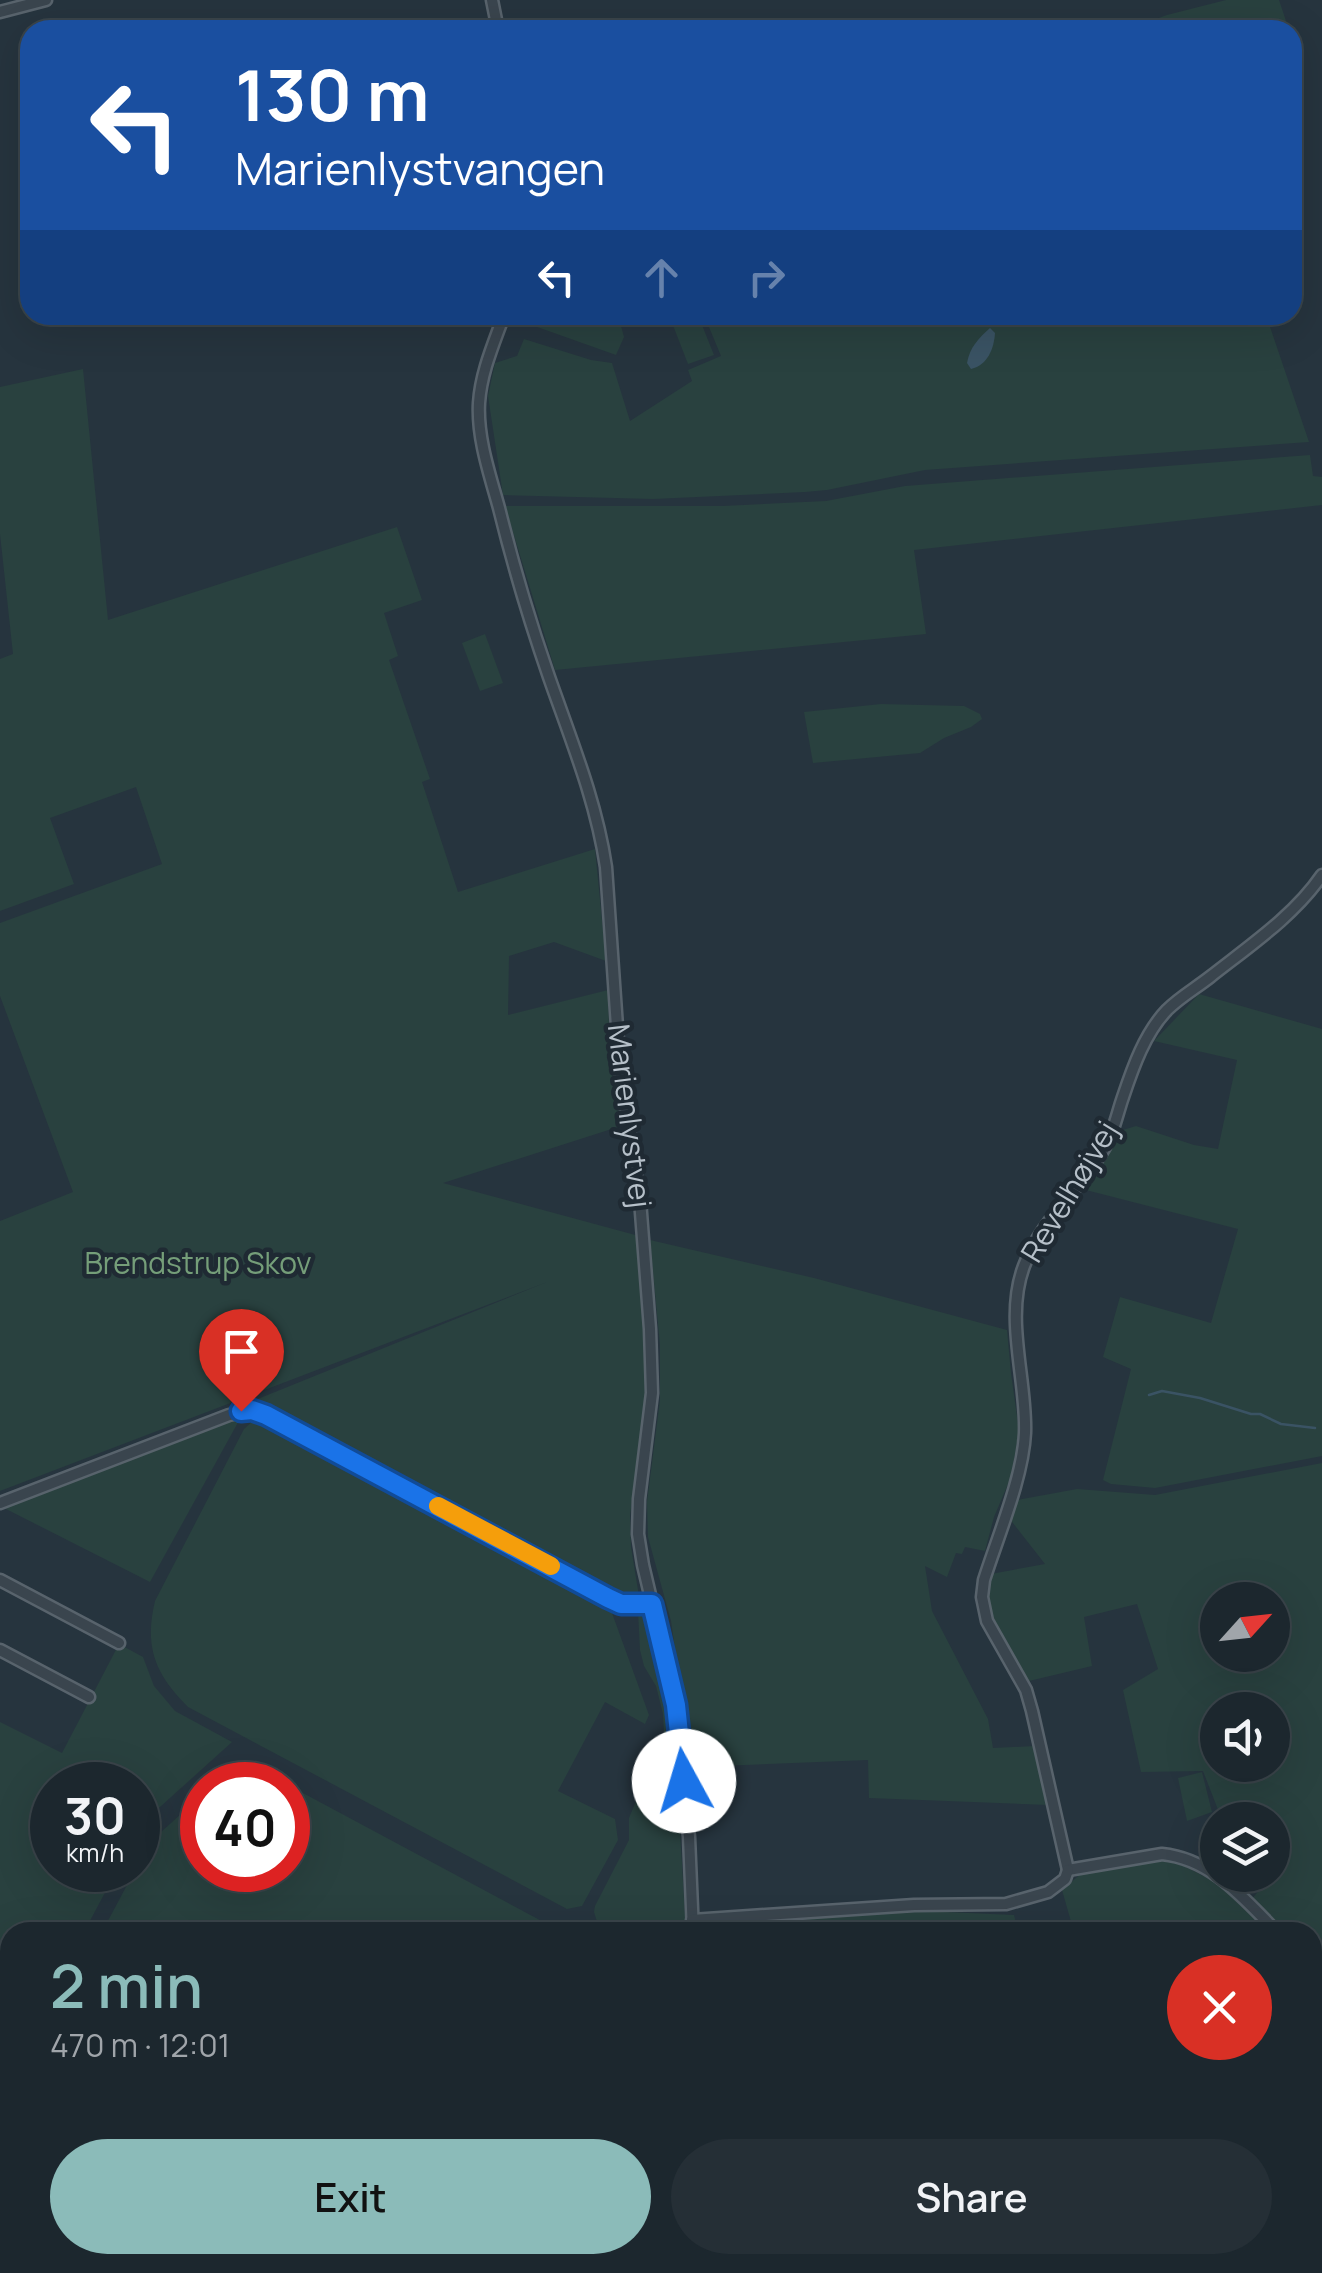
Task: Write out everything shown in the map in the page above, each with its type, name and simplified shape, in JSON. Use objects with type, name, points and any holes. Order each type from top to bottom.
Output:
[{"type":"street","points":[[0,12],[46,0]]},
{"type":"street","name":"Marienlystvej","points":[[500,325],[485,369],[480,425],[502,522],[537,640],[588,786],[606,867],[620,1070],[640,1200],[650,1328],[652,1392],[638,1534],[676,1705],[688,1820],[692,1920]]},
{"type":"street","name":"Revelhøjvej","points":[[1068,1870],[1026,1690],[987,1621],[982,1596],[1024,1446],[1017,1332],[1019,1279],[1044,1228],[1105,1147],[1138,1058],[1158,1021],[1301,901],[1322,875]]},
{"type":"street","points":[[0,1503],[229,1414],[252,1410],[338,1452],[608,1598],[621,1604],[652,1604]]},
{"type":"street","points":[[0,1580],[119,1643]]},
{"type":"street","points":[[0,1650],[89,1697]]},
{"type":"street","points":[[692,1920],[914,1905],[1006,1904],[1048,1892],[1065,1879],[1068,1870],[1162,1854],[1176,1856],[1232,1885],[1267,1922]]},
{"type":"green space","points":[[1226,0],[1279,0],[1286,20],[1153,20]]},
{"type":"green space","points":[[532,325],[621,325],[624,337],[616,355]]},
{"type":"green space","points":[[673,325],[702,325],[714,355],[688,364]]},
{"type":"green space","points":[[708,325],[1269,325],[1309,442],[925,470],[805,492],[653,499],[503,495],[488,396],[495,363],[517,356],[524,339],[612,363],[630,421],[692,381],[688,370],[721,356]]},
{"type":"green space","name":"Brendstrup Skov","points":[[83,369],[108,620],[397,527],[422,600],[384,613],[398,656],[389,660],[430,779],[422,782],[458,892],[595,849],[606,961],[554,942],[509,956],[508,1015],[608,990],[610,1058],[621,1126],[443,1183],[639,1236],[647,1372],[630,1515],[638,1595],[629,1601],[253,1401],[547,1282],[0,1491],[0,1221],[73,1192],[0,996],[0,923],[162,864],[136,787],[50,818],[74,884],[0,911],[0,659],[13,654],[0,534],[0,387]]},
{"type":"green space","points":[[1310,455],[1313,476],[1322,477],[1322,505],[914,550],[926,634],[555,670],[505,506],[723,506],[826,501],[905,486]]},
{"type":"green space","points":[[485,634],[503,683],[480,691],[462,643]]},
{"type":"green space","points":[[881,704],[964,706],[982,719],[920,753],[813,763],[804,712]]},
{"type":"green space","points":[[1199,994],[1322,1029],[1322,1456],[1155,1488],[1111,1484],[1103,1480],[1131,1369],[1103,1357],[1120,1297],[1211,1323],[1238,1229],[1082,1189],[1116,1132],[1136,1126],[1218,1149],[1237,1060],[1154,1041]]},
{"type":"green space","points":[[650,1240],[814,1278],[1007,1330],[1019,1431],[1011,1477],[985,1551],[965,1547],[962,1554],[956,1553],[947,1577],[925,1566],[932,1611],[988,1719],[993,1748],[1035,1746],[1048,1805],[869,1798],[868,1760],[692,1767],[671,1621],[648,1537],[647,1502],[660,1400],[660,1345]]},
{"type":"green space","points":[[241,1417],[150,1582],[6,1509],[8,1504]]},
{"type":"green space","points":[[264,1419],[608,1602],[649,1715],[645,1724],[605,1702],[558,1791],[615,1819],[618,1840],[582,1906],[567,1909],[310,1772],[310,1762],[291,1762],[188,1707],[167,1683],[152,1646],[155,1601],[244,1429],[253,1421]]},
{"type":"green space","points":[[1322,1463],[1322,1922],[1274,1922],[1252,1899],[1258,1892],[1290,1892],[1290,1802],[1215,1802],[1207,1782],[1290,1782],[1290,1692],[1200,1692],[1200,1771],[1141,1772],[1123,1690],[1158,1669],[1137,1604],[1084,1617],[1092,1666],[1029,1681],[996,1627],[987,1602],[991,1574],[1045,1564],[1009,1518],[1017,1500],[1077,1489],[1155,1495]]},
{"type":"green space","points":[[638,1611],[648,1621],[675,1747],[685,1922],[597,1922],[594,1912],[629,1840],[629,1818],[664,1734],[656,1686],[640,1650]]},
{"type":"green space","points":[[119,1644],[143,1657],[154,1686],[175,1711],[232,1742],[210,1762],[180,1762],[180,1789],[160,1807],[160,1762],[30,1762],[30,1892],[105,1892],[89,1922],[0,1922],[0,1722],[62,1753]]},
{"type":"green space","points":[[1200,1772],[1210,1802],[1200,1802],[1200,1816],[1187,1821],[1178,1778]]},
{"type":"green space","points":[[310,1797],[543,1922],[107,1922],[123,1892],[160,1892],[160,1833],[180,1815],[180,1892],[310,1892]]},
{"type":"green space","points":[[1173,1860],[1200,1874],[1200,1892],[1232,1892],[1261,1922],[1071,1922],[1062,1890],[1083,1872]]},
{"type":"green space","points":[[901,1910],[1014,1915],[1016,1922],[751,1922]]},
{"type":"water","points":[[990,328],[995,333],[991,350],[982,364],[971,369],[967,363],[970,352]]},
{"type":"waterway","points":[[1149,1395],[1162,1391],[1200,1398],[1260,1414],[1281,1424],[1315,1428]]},
{"type":"slow traffic","points":[[438,1506],[551,1566]]},
{"type":"route","points":[[241,1411],[266,1415],[608,1598],[621,1604],[652,1604],[676,1705],[684,1781]]}]
